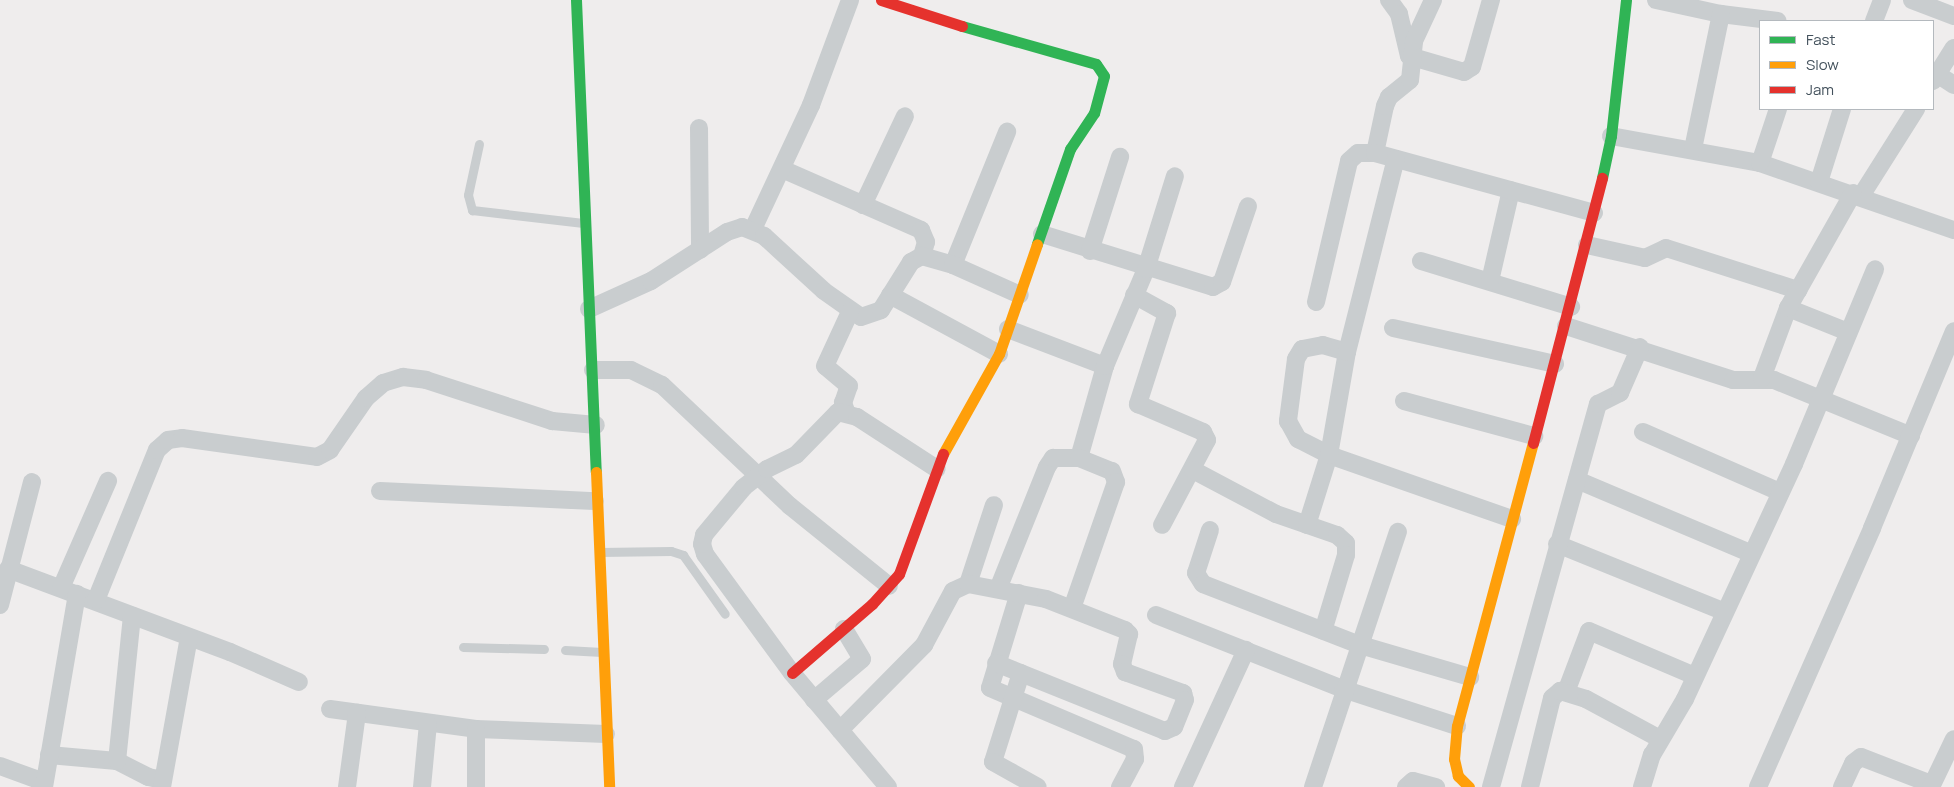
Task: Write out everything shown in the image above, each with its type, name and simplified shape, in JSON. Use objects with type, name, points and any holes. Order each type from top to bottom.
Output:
[{"type":"street","points":[[576,0],[589,309],[596,425],[595,501],[609,787]]},
{"type":"street","points":[[753,229],[782,170],[850,0]]},
{"type":"street","points":[[792,674],[844,629],[889,586],[909,554],[950,436],[999,354],[1070,149],[1100,100],[1103,69],[881,0]]},
{"type":"street","points":[[1389,0],[1399,14],[1409,56],[1413,59],[1469,71],[1491,0]]},
{"type":"street","points":[[1375,153],[1385,106],[1389,97],[1410,80],[1414,41],[1433,0]]},
{"type":"street","points":[[1467,787],[1458,776],[1454,759],[1457,726],[1587,245],[1612,136],[1626,0]]},
{"type":"street","points":[[1656,0],[1721,14],[1770,20]]},
{"type":"street","points":[[1874,20],[1882,0]]},
{"type":"street","points":[[1912,0],[1936,4],[1954,16]]},
{"type":"street","points":[[1693,149],[1721,14]]},
{"type":"street","points":[[1954,48],[1935,78],[1954,85]]},
{"type":"street","points":[[1760,163],[1778,110]]},
{"type":"street","points":[[1819,182],[1842,110]]},
{"type":"street","points":[[1762,378],[1788,308],[1798,290],[1857,195],[1915,110]]},
{"type":"street","points":[[864,205],[905,116]]},
{"type":"street","points":[[699,128],[700,250]]},
{"type":"street","points":[[953,265],[1007,132]]},
{"type":"street","points":[[1612,136],[1693,149],[1760,163],[1954,230]]},
{"type":"street","points":[[1316,302],[1349,161],[1358,152],[1375,153],[1594,212]]},
{"type":"street","points":[[1090,251],[1120,158]]},
{"type":"street","points":[[1308,525],[1329,455],[1348,352],[1396,159]]},
{"type":"street","points":[[782,170],[921,230],[926,242],[922,256]]},
{"type":"street","points":[[1079,458],[1105,366],[1146,269],[1175,176]]},
{"type":"street","points":[[1490,281],[1511,190]]},
{"type":"street","points":[[1042,234],[1146,269],[1219,286],[1248,206]]},
{"type":"street","points":[[589,309],[651,281],[727,232],[753,229],[850,312],[871,316],[890,295],[911,262],[922,256],[953,265],[1020,294]]},
{"type":"street","points":[[1587,245],[1645,258],[1666,248],[1798,290]]},
{"type":"street","points":[[1421,261],[1571,307]]},
{"type":"street","points":[[1642,787],[1660,739],[1694,676],[1780,492],[1875,269]]},
{"type":"street","points":[[890,295],[999,354]]},
{"type":"street","points":[[1134,295],[1167,313],[1138,404],[1206,436],[1193,470],[1162,525]]},
{"type":"street","points":[[1788,308],[1848,332]]},
{"type":"street","points":[[850,312],[824,366],[849,386],[843,403],[846,411],[937,469]]},
{"type":"street","points":[[1566,326],[1640,347],[1733,380],[1746,382],[1762,378],[1819,398],[1911,436]]},
{"type":"street","points":[[1393,328],[1555,364]]},
{"type":"street","points":[[1008,329],[1105,366]]},
{"type":"street","points":[[1758,787],[1911,436],[1954,331]]},
{"type":"street","points":[[1348,352],[1313,344],[1302,349],[1295,366],[1289,415],[1291,431],[1298,440],[1329,455],[1512,519]]},
{"type":"street","points":[[1491,787],[1557,544],[1598,404],[1620,393],[1640,347]]},
{"type":"street","points":[[593,370],[646,374],[756,476],[889,586]]},
{"type":"street","points":[[96,600],[157,450],[168,440],[182,438],[317,457],[330,450],[366,398],[383,383],[403,377],[426,380],[552,421],[596,425]]},
{"type":"street","points":[[1404,401],[1534,436]]},
{"type":"street","points":[[846,411],[830,417],[796,455],[756,476],[704,535],[702,544],[705,554],[792,674],[888,787]]},
{"type":"street","points":[[1643,432],[1780,492]]},
{"type":"street","points":[[998,589],[1047,467],[1053,458],[1079,458],[1112,471],[1116,482],[1072,608]]},
{"type":"street","points":[[1193,470],[1261,507],[1337,535],[1346,543],[1346,555],[1323,631]]},
{"type":"street","points":[[1577,480],[1750,554]]},
{"type":"street","points":[[0,766],[44,785],[69,591],[108,481]]},
{"type":"street","points":[[0,601],[32,482]]},
{"type":"street","points":[[380,491],[595,501]]},
{"type":"street","points":[[968,584],[994,505]]},
{"type":"street","points":[[1210,530],[1197,578],[1358,644],[1470,677]]},
{"type":"street","points":[[1313,787],[1358,644],[1398,532]]},
{"type":"street","points":[[1557,544],[1723,611]]},
{"type":"street","points":[[8,569],[96,600],[299,682]]},
{"type":"street","points":[[840,730],[924,644],[953,591],[968,584],[1019,593],[1072,608],[1125,630],[1129,634],[1122,664],[1125,672],[1184,694],[1174,727],[1165,731],[996,662]]},
{"type":"street","points":[[1019,593],[996,662],[990,688],[1134,749],[1135,760],[1120,787]]},
{"type":"street","points":[[1156,615],[1343,689],[1457,726]]},
{"type":"street","points":[[117,761],[132,616]]},
{"type":"street","points":[[814,700],[862,658],[844,629]]},
{"type":"street","points":[[1566,692],[1589,632],[1694,676]]},
{"type":"street","points":[[49,755],[117,761],[163,784],[189,637]]},
{"type":"street","points":[[1183,787],[1246,650]]},
{"type":"street","points":[[1021,673],[993,762],[1038,787]]},
{"type":"street","points":[[1530,787],[1552,698],[1555,693],[1566,692],[1609,710],[1660,739]]},
{"type":"street","points":[[330,709],[428,724],[476,729],[606,734]]},
{"type":"street","points":[[347,787],[356,713]]},
{"type":"street","points":[[422,787],[428,724]]},
{"type":"street","points":[[476,729],[476,787]]},
{"type":"street","points":[[1842,787],[1853,763],[1861,757],[1931,786],[1954,739]]},
{"type":"street","points":[[1406,787],[1413,781],[1436,787]]},
{"type":"lane","points":[[479,144],[468,195],[472,210],[586,224]]},
{"type":"lane","points":[[598,552],[683,554],[725,614]]},
{"type":"lane","points":[[463,647],[544,649]]},
{"type":"lane","points":[[565,650],[602,652]]},
{"type":"traffic: fast","points":[[576,0],[596,472]]},
{"type":"traffic: fast","points":[[1602,178],[1611,136],[1626,0]]},
{"type":"traffic: fast","points":[[962,26],[1096,64],[1104,76],[1094,113],[1070,149],[1037,244]]},
{"type":"traffic: slow","points":[[943,454],[999,354],[1037,244]]},
{"type":"traffic: slow","points":[[1469,787],[1458,776],[1454,759],[1457,726],[1533,443]]},
{"type":"traffic: slow","points":[[596,472],[609,787]]},
{"type":"traffic: jam","points":[[881,0],[962,26]]},
{"type":"traffic: jam","points":[[1533,443],[1602,178]]},
{"type":"traffic: jam","points":[[792,673],[872,604],[899,574],[943,454]]}]
